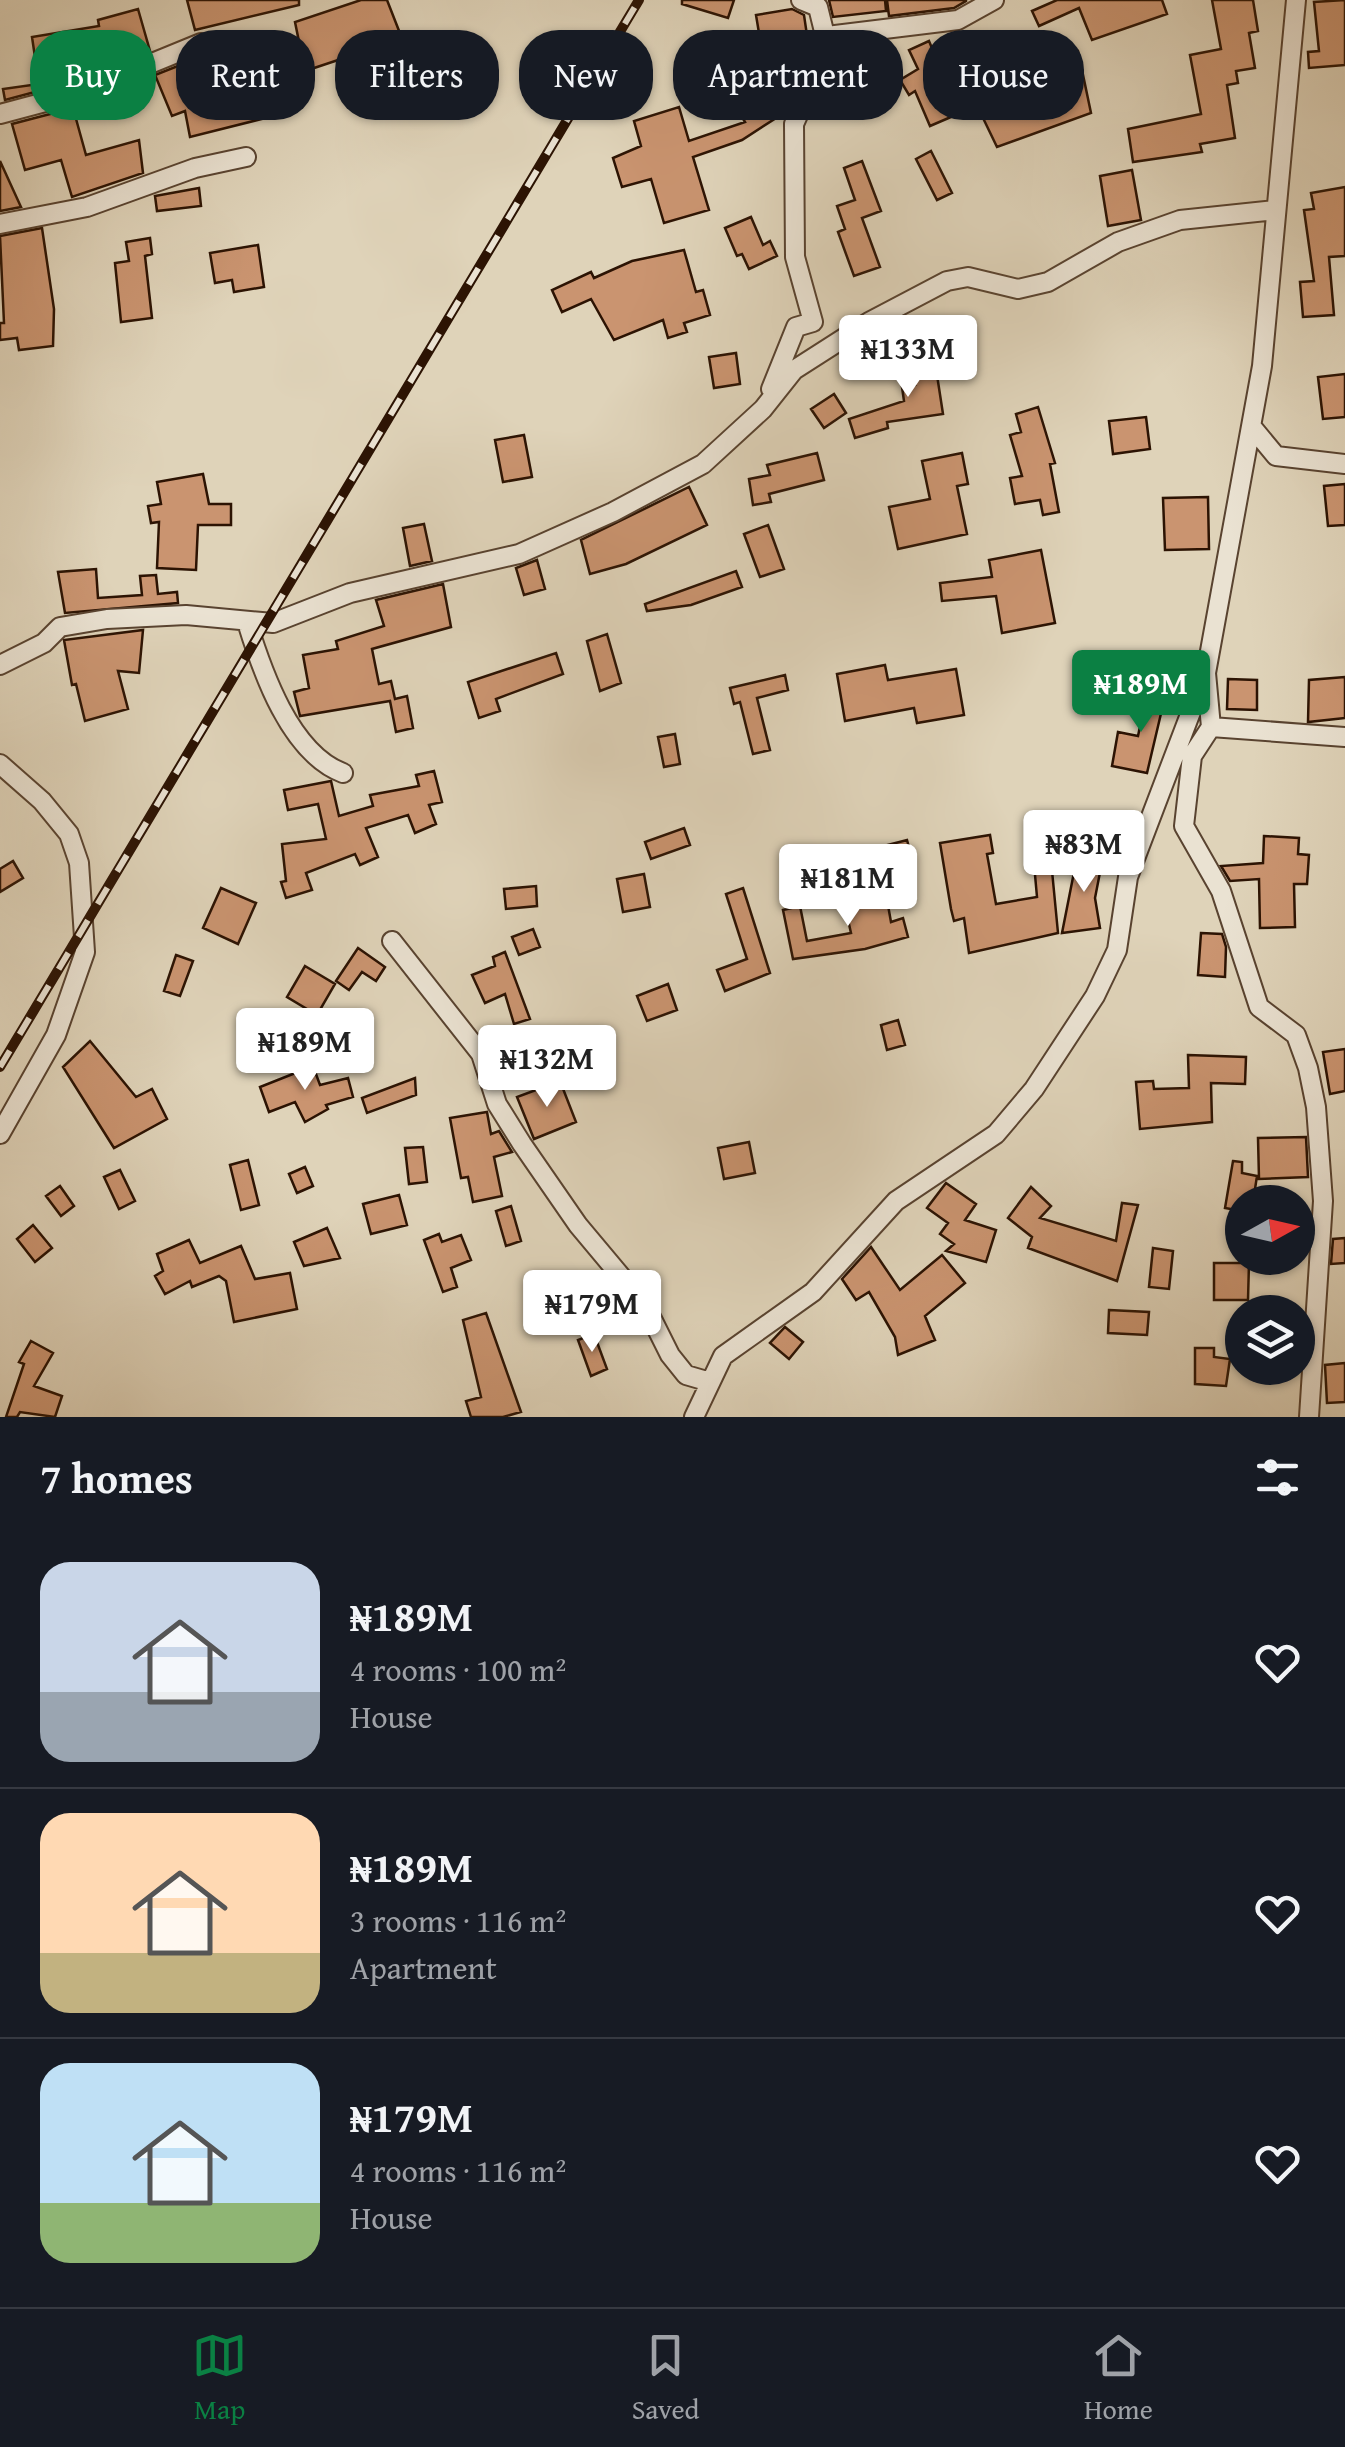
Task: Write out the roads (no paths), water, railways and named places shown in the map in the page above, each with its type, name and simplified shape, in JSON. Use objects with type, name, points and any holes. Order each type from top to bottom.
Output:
[{"type":"street","points":[[801,0],[818,7],[825,30]]},
{"type":"street","points":[[876,30],[958,20],[994,0]]},
{"type":"street","points":[[695,1416],[723,1356],[813,1292],[896,1201],[996,1134],[1034,1089],[1095,996],[1118,950],[1128,877],[1206,673],[1252,427],[1296,0]]},
{"type":"street","points":[[0,114],[79,93],[176,53]]},
{"type":"street","points":[[764,408],[796,327],[813,322],[795,257],[796,120]]},
{"type":"street","points":[[0,224],[87,207],[195,168],[246,157]]},
{"type":"street","points":[[0,665],[44,643],[60,627],[107,619],[223,616],[273,623],[350,593],[519,554],[704,464],[764,408],[794,370],[822,350],[947,282],[968,277],[1018,289],[1048,282],[1118,242],[1180,220],[1276,210]]},
{"type":"street","points":[[1252,427],[1276,456],[1345,464]]},
{"type":"street","points":[[247,622],[266,681],[283,713],[329,768],[343,773]]},
{"type":"street","points":[[1206,673],[1211,728],[1192,756],[1184,826],[1221,891],[1259,1007],[1296,1035],[1316,1107],[1323,1201],[1309,1417]]},
{"type":"street","points":[[1211,728],[1345,737]]},
{"type":"street","points":[[0,764],[42,801],[70,834],[79,863],[84,952],[56,1035],[0,1134]]},
{"type":"street","points":[[392,942],[481,1054],[498,1104],[522,1144],[578,1226],[645,1306],[670,1356],[686,1375],[710,1382]]},
{"type":"railway","points":[[0,1067],[639,0]]}]
